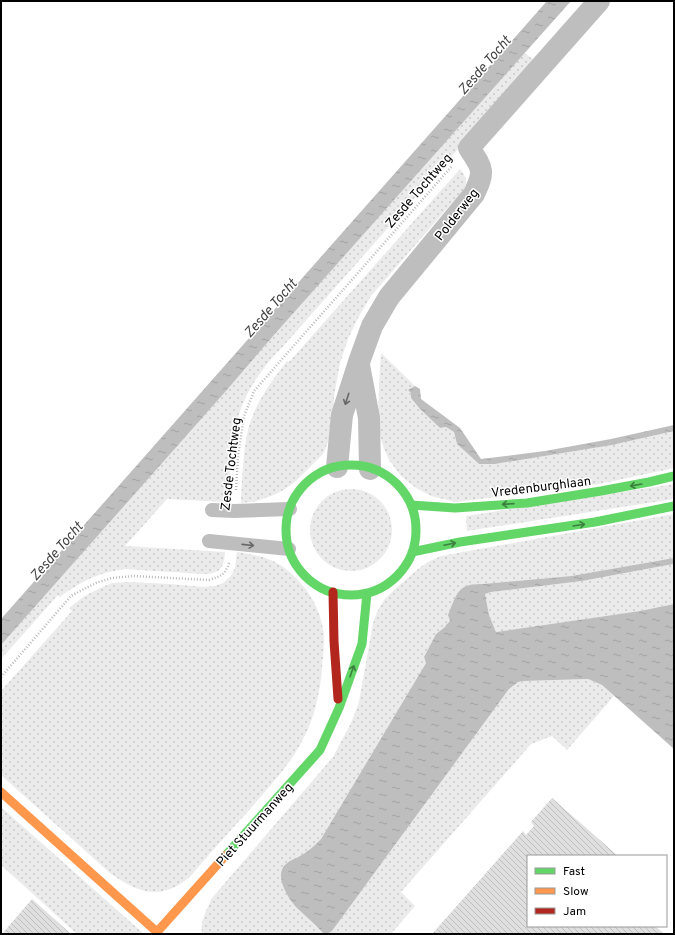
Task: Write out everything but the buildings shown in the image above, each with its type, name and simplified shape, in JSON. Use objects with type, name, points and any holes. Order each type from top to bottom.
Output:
[{"type":"street","points":[[468,148],[599,1]]},
{"type":"street","name":"Polderweg","points":[[338,467],[342,415],[372,326],[389,297],[474,194],[480,183],[482,175],[478,163],[468,148]]},
{"type":"street","name":"Polderweg","points":[[359,362],[369,418],[370,469]]},
{"type":"street","points":[[354,466],[370,469],[381,473],[399,486],[411,505],[416,528],[412,552],[407,564],[399,574],[379,589],[367,593],[350,595],[323,589],[306,576],[293,559],[289,549],[287,536],[287,522],[290,509],[301,490],[317,475],[327,470],[338,467],[354,466]]},
{"type":"street","name":"Vredenburghlaan","points":[[411,505],[456,508],[527,503],[635,485],[674,476]]},
{"type":"street","points":[[412,552],[459,542],[602,521],[652,512],[674,506]]},
{"type":"street","name":"Piet Stuurmanweg","points":[[333,592],[334,641],[339,708]]},
{"type":"street","name":"Piet Stuurmanweg","points":[[1,792],[159,933],[320,750],[339,708],[362,644],[367,593]]},
{"type":"lane","points":[[212,510],[234,511],[290,509]]},
{"type":"lane","points":[[209,541],[289,549]]},
{"type":"path","name":"Zesde Tochtweg","points":[[234,511],[238,456],[244,416],[254,391],[468,148]]},
{"type":"path","points":[[1,677],[71,596],[96,583],[112,578],[133,576],[209,580],[220,576],[226,571],[230,560],[231,543]]},
{"type":"shaded area","points":[[524,53],[536,61],[265,366],[242,406],[236,424],[232,446],[227,502],[167,499],[125,546],[225,552],[224,562],[220,569],[213,573],[203,574],[125,569],[90,578],[60,597],[58,595],[1,659],[1,645]]},
{"type":"shaded area","points":[[460,169],[466,179],[464,189],[371,296],[358,318],[348,339],[340,363],[334,396],[333,425],[323,454],[296,481],[285,489],[257,501],[241,503],[242,475],[248,430],[259,402],[269,385],[287,361],[289,362]]},
{"type":"shaded area","points":[[381,353],[415,386],[408,390],[411,393],[411,398],[420,409],[440,428],[446,427],[454,432],[457,444],[479,464],[495,464],[612,445],[674,431],[674,468],[599,484],[456,502],[431,496],[416,488],[401,476],[389,460],[384,449],[378,422]]},
{"type":"shaded area","points":[[674,484],[674,499],[467,531],[466,516]]},
{"type":"shaded area","points":[[351,489],[367,492],[380,501],[389,514],[392,530],[389,546],[380,559],[367,568],[351,571],[335,568],[322,559],[313,546],[310,530],[313,514],[322,501],[335,492]]},
{"type":"shaded area","points":[[674,514],[674,558],[571,576],[474,584],[450,621],[436,634],[424,657],[426,663],[321,839],[306,852],[287,863],[281,870],[283,883],[295,904],[323,933],[327,934],[202,934],[202,924],[204,915],[212,898],[333,757],[351,723],[359,702],[373,623],[384,600],[418,569],[441,556]]},
{"type":"shaded area","points":[[237,552],[252,554],[275,562],[292,574],[300,582],[312,599],[321,619],[324,639],[321,678],[316,707],[306,734],[284,769],[189,878],[175,887],[164,891],[155,892],[140,890],[132,887],[110,873],[1,775],[1,691],[72,611],[69,608],[83,597],[112,583],[128,582],[204,587],[215,586],[223,583],[231,576],[235,568]]},
{"type":"shaded area","points":[[674,564],[674,604],[640,611],[496,632],[489,615],[484,594],[582,581]]},
{"type":"shaded area","points":[[588,679],[602,685],[614,696],[567,750],[552,736],[531,744],[401,892],[415,906],[391,934],[327,934],[332,931],[509,689],[518,682],[524,681]]},
{"type":"shaded area","points":[[1,807],[144,934],[77,934],[1,865]]},
{"type":"water","points":[[547,1],[571,1],[1,645],[1,619]]},
{"type":"water","points":[[415,386],[420,389],[421,399],[460,428],[481,459],[545,451],[611,439],[674,425],[674,431],[612,445],[495,464],[479,464],[457,444],[454,432],[446,427],[440,428],[420,409],[411,398],[411,393],[408,390]]},
{"type":"water","points":[[674,558],[674,564],[582,581],[485,594],[489,615],[496,632],[640,611],[674,604],[674,749],[602,685],[588,679],[518,682],[509,689],[332,931],[327,934],[323,933],[296,907],[289,898],[283,886],[281,880],[282,868],[289,861],[309,850],[321,839],[426,663],[424,657],[436,634],[450,621],[448,615],[459,591],[468,585],[474,584],[571,576]]},
{"type":"traffic: fast","points":[[351,465],[376,470],[397,484],[411,505],[416,530],[411,555],[397,576],[376,590],[351,595],[326,590],[305,576],[291,555],[286,530],[291,505],[305,484],[326,470],[351,465]]},
{"type":"traffic: fast","points":[[411,505],[455,508],[527,503],[601,491],[674,476]]},
{"type":"traffic: fast","points":[[412,552],[460,542],[595,522],[674,506]]},
{"type":"traffic: fast","points":[[226,855],[320,750],[339,708],[362,644],[367,593]]},
{"type":"traffic: slow","points":[[1,792],[157,932],[226,855]]},
{"type":"traffic: jam","points":[[333,592],[334,641],[338,699]]},
{"type":"water label","name":"Zesde Tocht","points":[[484,65]]},
{"type":"water label","name":"Zesde Tocht","points":[[270,308]]},
{"type":"water label","name":"Zesde Tocht","points":[[56,551]]}]
